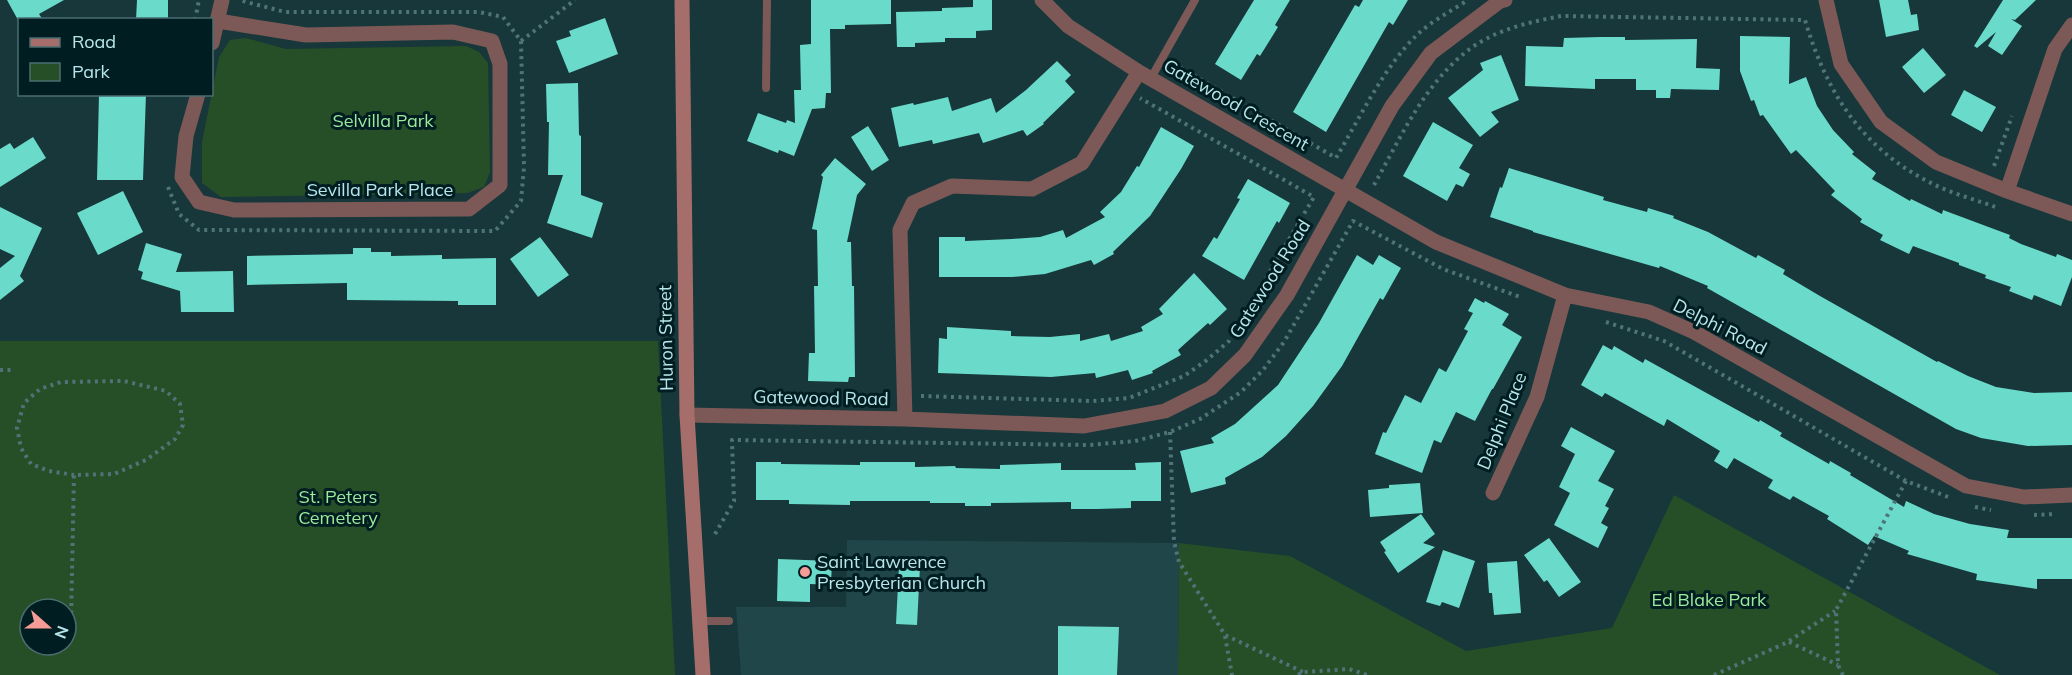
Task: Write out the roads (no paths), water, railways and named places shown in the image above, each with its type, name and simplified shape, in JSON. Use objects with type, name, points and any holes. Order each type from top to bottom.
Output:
[{"type":"main road","name":"Huron Street","points":[[682,0],[687,415],[703,675]]},
{"type":"street","points":[[213,40],[222,0]]},
{"type":"street","points":[[1042,0],[1068,26],[1145,75]]},
{"type":"street","name":"Gatewood Road","points":[[687,415],[904,419],[1084,426],[1165,411],[1211,388],[1245,355],[1287,296],[1392,106],[1431,53],[1501,0]]},
{"type":"street","points":[[1820,0],[1826,0],[1841,64],[1881,122],[1936,162],[2072,214]]},
{"type":"street","name":"Sevilla Park Place","points":[[197,96],[186,136],[182,177],[199,202],[234,210],[469,208],[500,185],[500,64],[492,41],[453,32],[306,35],[218,21]]},
{"type":"street","points":[[2007,191],[2055,49],[2072,25]]},
{"type":"street","name":"Gatewood Crescent","points":[[904,419],[900,230],[913,203],[952,186],[1032,189],[1082,162],[1145,75],[1346,191]]},
{"type":"street","name":"Delphi Road","points":[[1346,191],[1436,242],[1564,295],[1649,312],[1694,332],[1966,486],[2024,497],[2072,495]]},
{"type":"street","name":"Delphi Place","points":[[1493,493],[1537,397],[1564,295]]},
{"type":"lane","points":[[766,88],[767,0]]},
{"type":"lane","points":[[1145,75],[1195,0]]},
{"type":"lane","points":[[699,621],[729,621]]},
{"type":"place","name":"Saint Lawrence Presbyterian Church","points":[[805,572]]},
{"type":"park label","name":"Selvilla Park","points":[[383,121]]},
{"type":"park label","name":"St. Peters Cemetery","points":[[338,507]]},
{"type":"park label","name":"Ed Blake Park","points":[[1709,600]]}]
